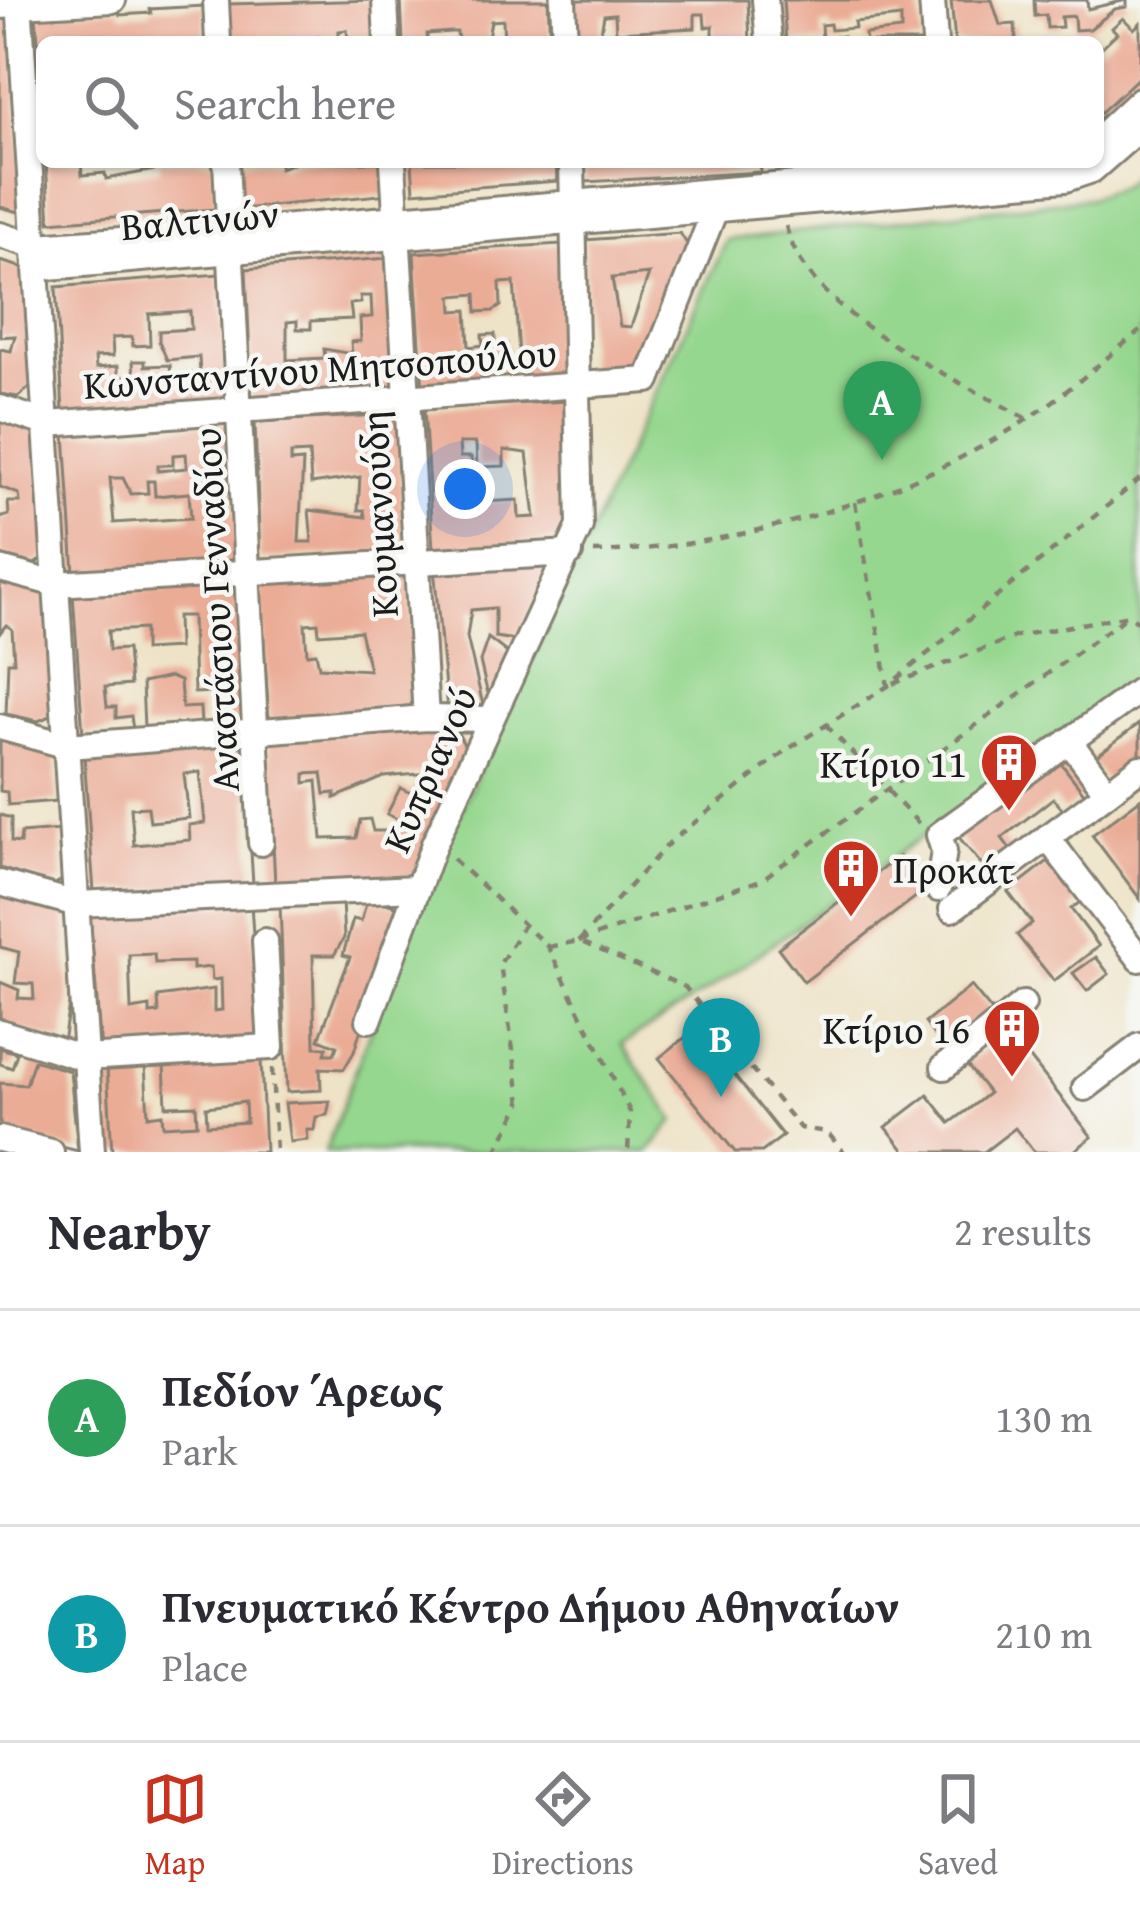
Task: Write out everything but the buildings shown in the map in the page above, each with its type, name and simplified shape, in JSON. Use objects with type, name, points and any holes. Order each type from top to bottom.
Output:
[{"type":"street","points":[[92,1152],[37,257],[13,4],[113,0]]},
{"type":"street","points":[[216,0],[218,36]]},
{"type":"street","points":[[385,0],[387,36]]},
{"type":"street","points":[[563,0],[566,36]]},
{"type":"street","points":[[766,0],[769,36]]},
{"type":"street","points":[[932,0],[935,36]]},
{"type":"street","points":[[1104,134],[1140,100]]},
{"type":"street","name":"Βαλτινών","points":[[1104,158],[1140,128]]},
{"type":"street","name":"Αναστάσιου Γενναδίου","points":[[227,168],[261,843]]},
{"type":"street","name":"Κουμανούδη","points":[[393,168],[426,718]]},
{"type":"street","points":[[572,168],[580,386]]},
{"type":"street","name":"Βαλτινών","points":[[574,212],[779,182],[995,168]]},
{"type":"street","name":"Βαλτινών","points":[[945,173],[1084,174],[1091,168]]},
{"type":"street","name":"Βαλτινών","points":[[0,235],[37,257],[574,212],[716,207],[779,182]]},
{"type":"street","name":"Κωνσταντίνου Μητσοπούλου","points":[[0,408],[48,424],[648,380],[716,207]]},
{"type":"street","name":"Κυπριανού","points":[[369,1020],[434,844],[580,526],[580,386]]},
{"type":"street","points":[[0,569],[56,584],[570,553]]},
{"type":"street","points":[[1140,690],[939,835],[945,899],[1047,837],[1140,768]]},
{"type":"street","points":[[0,727],[68,746],[426,718],[489,719]]},
{"type":"street","points":[[1069,741],[1107,793]]},
{"type":"street","points":[[1047,837],[1140,959]]},
{"type":"street","points":[[0,883],[77,904],[416,888]]},
{"type":"street","points":[[0,1032],[84,1058],[272,1047],[266,941]]},
{"type":"street","points":[[944,1067],[1023,1004]]},
{"type":"street","points":[[1085,1088],[1140,1046]]},
{"type":"street","points":[[0,1139],[51,1152]]},
{"type":"path","points":[[779,182],[792,252],[834,303],[1027,419]]},
{"type":"path","points":[[570,553],[650,550],[728,539],[855,500],[930,469],[1027,419],[1140,331]]},
{"type":"path","points":[[579,941],[670,842],[826,725],[888,686],[1140,479]]},
{"type":"path","points":[[855,500],[888,686]]},
{"type":"path","points":[[888,686],[1017,636],[1129,615],[1140,623]]},
{"type":"path","points":[[548,947],[761,880],[1129,615]]},
{"type":"path","points":[[826,725],[927,833]]},
{"type":"path","points":[[434,844],[548,947],[630,1112],[628,1152]]},
{"type":"path","points":[[496,1152],[521,1103],[500,964],[525,923]]},
{"type":"path","points":[[579,941],[685,987],[800,1128],[827,1132],[844,1152]]},
{"type":"path","points":[[272,1047],[276,1152]]},
{"type":"green space","points":[[1140,168],[1140,680],[711,988],[622,1044],[675,1120],[649,1152],[325,1152],[418,902],[727,240],[1090,198],[1122,186]]},
{"type":"place","name":"Πεδίον Άρεως","points":[[882,460]]},
{"type":"place","name":"Κτίριο 11","points":[[1009,813]]},
{"type":"place","name":"Προκάτ","points":[[851,919]]},
{"type":"place","name":"Κτίριο 16","points":[[1012,1079]]},
{"type":"place","name":"Πνευματικό Κέντρο Δήμου Αθηναίων","points":[[721,1097]]}]
